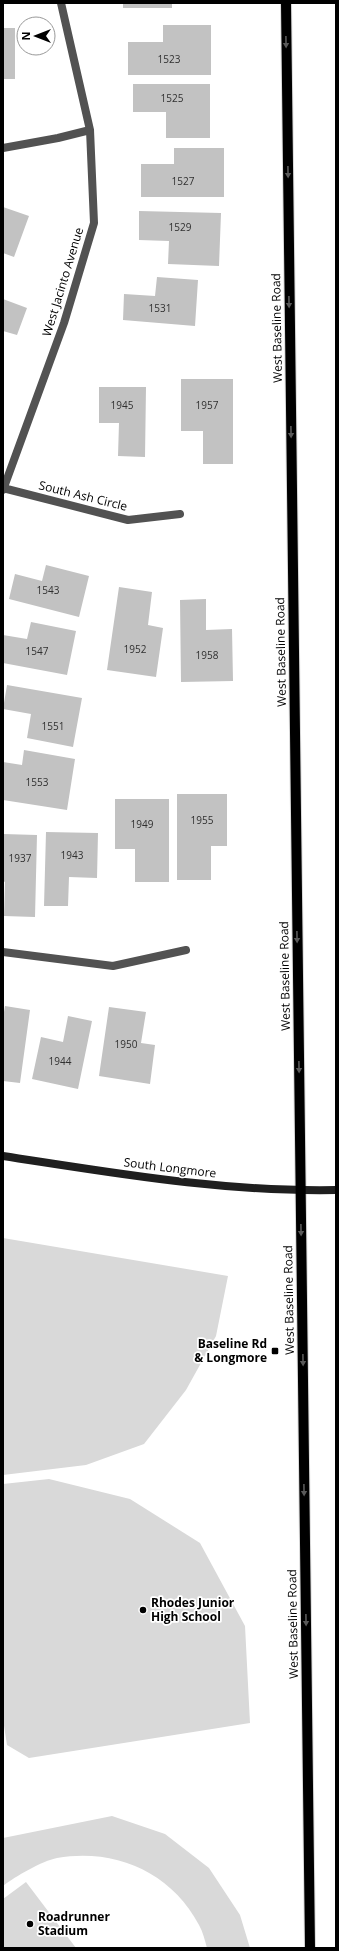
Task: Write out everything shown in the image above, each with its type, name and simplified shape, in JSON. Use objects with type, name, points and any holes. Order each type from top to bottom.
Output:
[{"type":"main road","name":"West Baseline Road","points":[[286,3],[310,1948]]},
{"type":"street","name":"West Jacinto Avenue","points":[[3,489],[64,323],[94,223],[90,130],[61,11],[61,3]]},
{"type":"street","points":[[3,148],[58,138],[90,130]]},
{"type":"street","name":"South Ash Circle","points":[[3,489],[128,520],[180,514]]},
{"type":"street","points":[[3,952],[113,966],[186,950]]},
{"type":"street","name":"South Longmore","points":[[3,1156],[172,1182],[261,1190],[336,1190]]},
{"type":"shaded area","points":[[3,1238],[228,1276],[216,1336],[186,1390],[144,1444],[86,1465],[3,1475]]},
{"type":"shaded area","points":[[49,1479],[130,1499],[200,1543],[245,1626],[250,1723],[29,1758],[7,1745],[3,1719],[3,1484]]},
{"type":"shaded area","points":[[112,1816],[165,1834],[209,1868],[240,1915],[250,1948],[207,1948],[199,1925],[187,1906],[173,1891],[157,1878],[139,1868],[120,1861],[100,1857],[79,1856],[57,1858],[29,1869],[3,1886],[3,1838]]},
{"type":"shaded area","name":"Roadrunner Stadium","points":[[26,1882],[76,1948],[3,1948],[3,1899]]},
{"type":"building","points":[[123,3],[172,3],[172,8],[123,8]]},
{"type":"building","points":[[163,25],[211,25],[211,75],[128,75],[128,42],[163,42]]},
{"type":"building","points":[[3,28],[15,28],[15,79],[3,79]]},
{"type":"building","points":[[133,84],[210,84],[210,138],[166,138],[166,112],[133,112]]},
{"type":"building","points":[[174,148],[224,148],[224,197],[141,197],[141,164],[174,164]]},
{"type":"building","points":[[3,207],[29,216],[14,257],[3,253]]},
{"type":"building","points":[[139,211],[221,213],[219,266],[168,264],[169,241],[139,240]]},
{"type":"building","points":[[157,277],[198,280],[195,326],[123,320],[124,294],[155,296]]},
{"type":"building","points":[[3,299],[27,308],[17,335],[3,331]]},
{"type":"building","points":[[181,379],[233,379],[233,464],[203,464],[203,431],[181,431]]},
{"type":"building","points":[[99,387],[146,387],[145,457],[118,456],[119,423],[99,423]]},
{"type":"building","points":[[46,565],[89,576],[79,617],[9,599],[15,574],[42,581]]},
{"type":"building","points":[[119,587],[152,592],[148,625],[163,628],[156,677],[107,670]]},
{"type":"building","points":[[206,599],[206,630],[232,629],[233,681],[181,682],[180,600]]},
{"type":"building","points":[[31,622],[76,631],[67,675],[3,663],[3,635],[27,639]]},
{"type":"building","points":[[7,685],[82,698],[73,747],[27,738],[31,714],[3,709]]},
{"type":"building","points":[[24,750],[75,759],[67,810],[3,800],[3,762],[22,765]]},
{"type":"building","points":[[177,794],[227,794],[227,846],[211,846],[211,880],[177,880]]},
{"type":"building","points":[[115,799],[169,799],[169,882],[135,882],[135,849],[115,849]]},
{"type":"building","points":[[46,832],[98,833],[97,878],[69,877],[68,906],[44,906]]},
{"type":"building","points":[[3,834],[37,835],[35,917],[4,916],[5,882],[3,881]]},
{"type":"building","points":[[5,1006],[30,1010],[20,1083],[3,1081],[3,1018]]},
{"type":"building","points":[[109,1007],[146,1012],[141,1043],[155,1045],[150,1084],[99,1076]]},
{"type":"building","points":[[68,1016],[92,1021],[78,1089],[32,1079],[41,1037],[63,1042]]},
{"type":"place","name":"Baseline Rd & Longmore","points":[[275,1351]]},
{"type":"place","name":"Rhodes Junior High School","points":[[143,1610]]},
{"type":"place","name":"Roadrunner Stadium","points":[[30,1924]]}]
